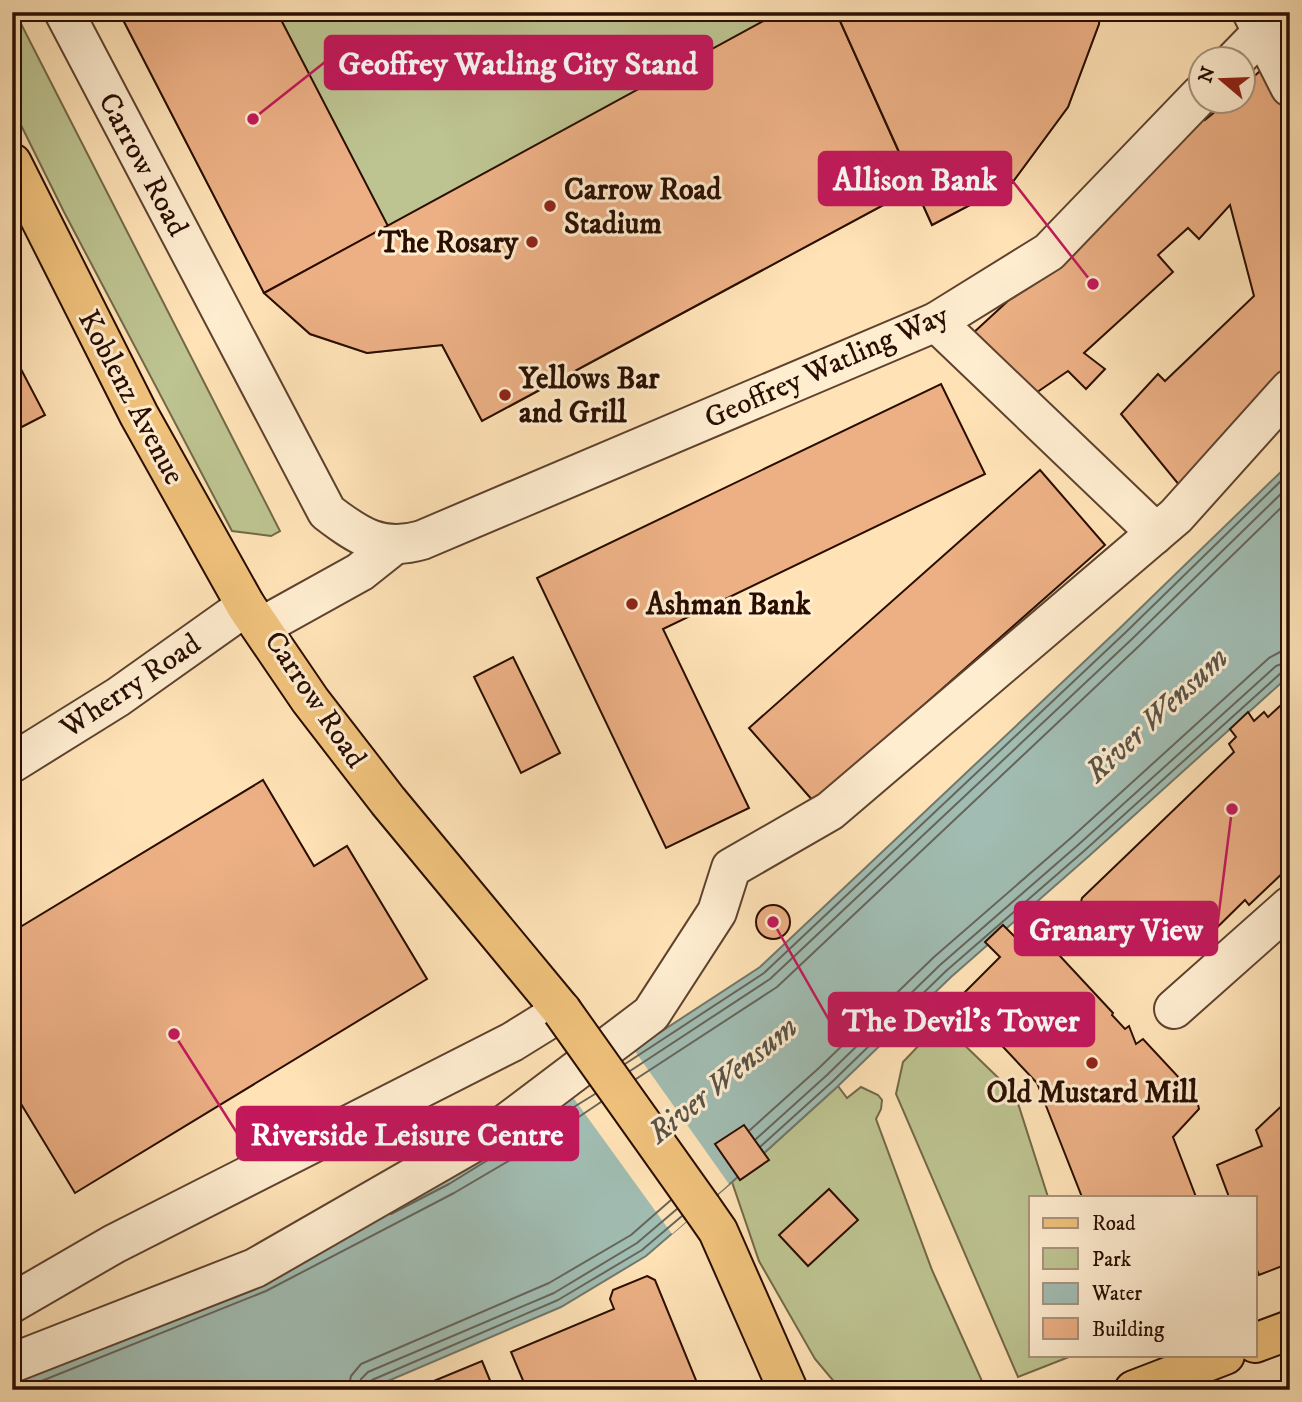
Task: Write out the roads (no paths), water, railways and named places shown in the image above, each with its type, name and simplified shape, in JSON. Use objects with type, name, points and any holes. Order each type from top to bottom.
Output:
[{"type":"main road","name":"Koblenz Avenue","points":[[12,163],[139,415],[253,616]]},
{"type":"main road","name":"Carrow Road","points":[[253,616],[310,701],[380,791],[562,1011],[718,1231],[789,1390]]},
{"type":"main road","points":[[1256,1343],[1290,1330]]},
{"type":"main road","points":[[1134,1390],[1222,1356]]},
{"type":"street","name":"Carrow Road","points":[[64,12],[327,512],[359,536],[408,542]]},
{"type":"street","points":[[1246,46],[1266,19]]},
{"type":"street","points":[[1266,19],[1290,87]]},
{"type":"street","name":"Geoffrey Watling Way","points":[[408,542],[936,322],[1049,252],[1186,110]]},
{"type":"street","points":[[936,322],[1148,525],[1154,535]]},
{"type":"street","points":[[12,1363],[255,1268],[504,1125],[651,1013],[717,912],[731,868],[830,811],[1154,535],[1176,516],[1290,388]]},
{"type":"street","name":"Carrow Road","points":[[253,616],[360,572],[408,542]]},
{"type":"street","name":"Wherry Road","points":[[12,763],[253,616]]},
{"type":"street","points":[[1174,1009],[1290,906]]},
{"type":"street","points":[[12,1303],[114,1244],[512,1042],[562,1011]]},
{"type":"water","name":"River Wensum","points":[[1290,463],[1290,675],[951,977],[838,1086],[646,1256],[561,1307],[367,1390],[12,1390],[12,1365],[532,1116],[760,967],[1121,627]]},
{"type":"place","name":"Geoffrey Watling City Stand","points":[[253,119]]},
{"type":"place","name":"Carrow Road Stadium","points":[[550,206]]},
{"type":"place","name":"The Rosary","points":[[532,242]]},
{"type":"place","name":"Allison Bank","points":[[1093,284]]},
{"type":"place","name":"Yellows Bar and Grill","points":[[505,395]]},
{"type":"place","name":"Ashman Bank","points":[[632,604]]},
{"type":"place","name":"Granary View","points":[[1232,809]]},
{"type":"place","name":"The Devil's Tower","points":[[773,922]]},
{"type":"place","name":"Riverside Leisure Centre","points":[[174,1034]]},
{"type":"place","name":"Old Mustard Mill","points":[[1092,1063]]}]
